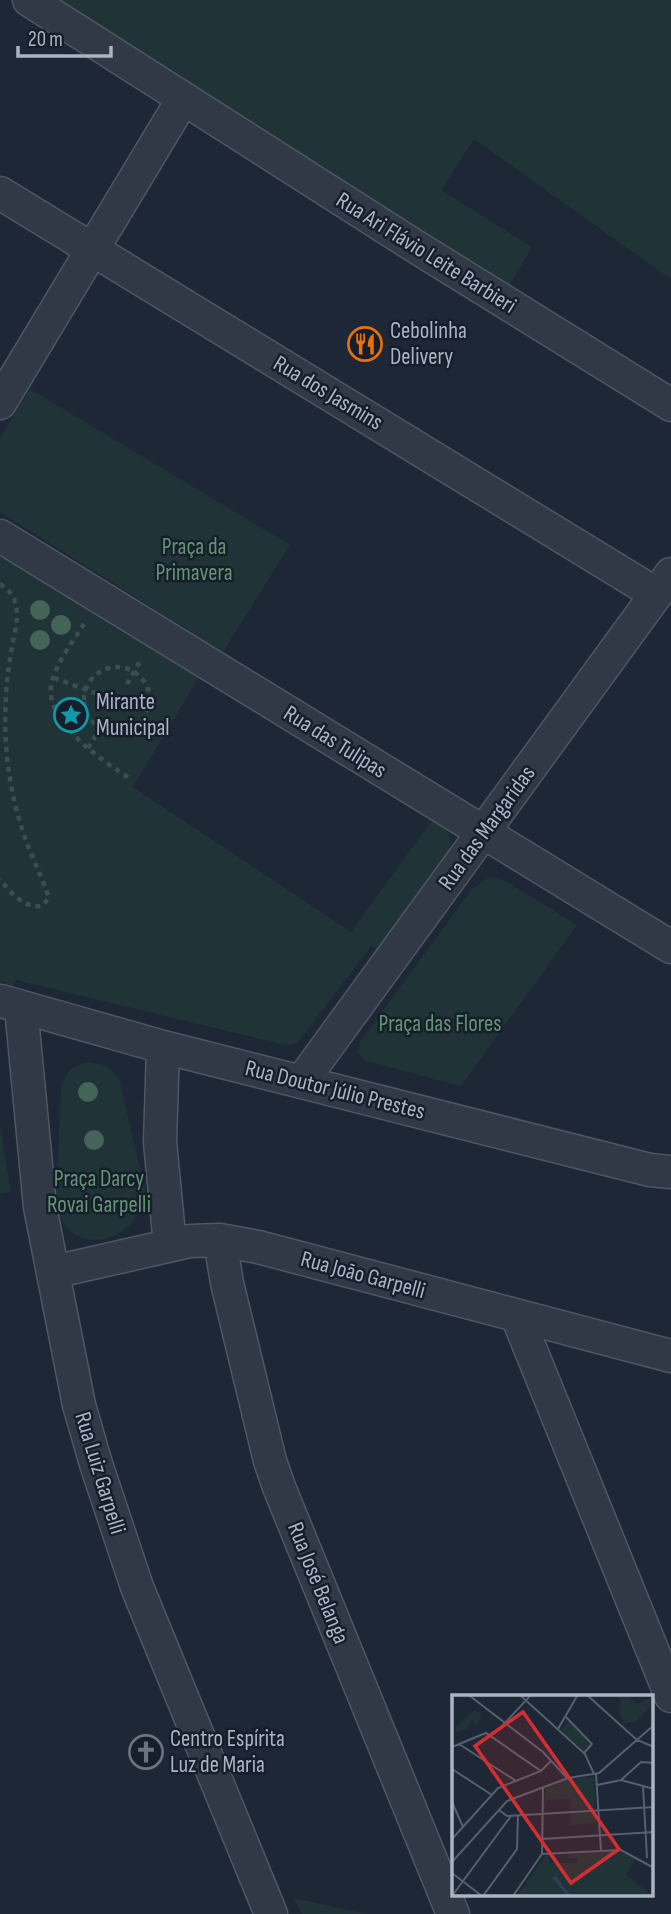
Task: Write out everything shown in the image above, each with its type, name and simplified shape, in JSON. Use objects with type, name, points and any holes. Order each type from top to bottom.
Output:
[{"type":"street","name":"Rua Ari Flávio Leite Barbieri","points":[[29,0],[671,405]]},
{"type":"street","points":[[0,403],[183,99]]},
{"type":"street","name":"Rua dos Jasmins","points":[[0,193],[664,584]]},
{"type":"street","name":"Rua das Tulipas","points":[[0,536],[671,947]]},
{"type":"street","name":"Rua das Margaridas","points":[[302,1081],[664,584]]},
{"type":"street","name":"Rua Doutor Júlio Prestes","points":[[10,1004],[163,1047],[650,1170],[671,1172]]},
{"type":"street","name":"Rua Luiz Garpelli","points":[[10,1004],[52,1272],[79,1405],[116,1529],[189,1716],[271,1914]]},
{"type":"street","points":[[163,1047],[160,1142],[170,1245]]},
{"type":"street","name":"Rua João Garpelli","points":[[52,1272],[190,1241],[220,1240],[258,1247],[671,1356]]},
{"type":"street","name":"Rua José Belanga","points":[[220,1240],[261,1423],[279,1487],[453,1914]]},
{"type":"street","points":[[517,1316],[671,1696]]},
{"type":"path","points":[[0,584],[6,587],[17,604],[18,619],[7,667],[2,757],[25,838],[49,898],[42,906],[34,907],[21,902],[0,879]]},
{"type":"path","points":[[89,617],[54,678],[51,694],[55,708],[74,735],[129,778]]},
{"type":"path","points":[[115,667],[134,672],[148,688],[149,711],[145,720],[129,732],[108,733],[100,729],[85,711],[83,700],[90,680],[105,669],[115,667]]},
{"type":"path","points":[[127,684],[134,672]]},
{"type":"path","points":[[54,678],[98,694]]},
{"type":"path","points":[[135,706],[149,711]]},
{"type":"path","points":[[88,748],[107,717]]},
{"type":"green space","points":[[55,0],[671,0],[671,279],[474,139],[441,190],[532,247],[508,288],[423,232],[222,109]]},
{"type":"green space","name":"Praça da Primavera","points":[[30,389],[290,545],[223,652],[0,512],[0,438]]},
{"type":"green space","points":[[0,557],[199,677],[133,787],[351,932],[433,819],[446,830],[450,839],[447,857],[377,949],[371,946],[299,1041],[291,1045],[281,1044],[16,980],[12,986],[0,981]]},
{"type":"green space","name":"Praça das Flores","points":[[488,878],[507,882],[577,925],[461,1086],[366,1061],[358,1053],[360,1042],[472,889]]},
{"type":"green space","name":"Praça Darcy Rovai Garpelli","points":[[90,1062],[106,1066],[119,1078],[145,1189],[141,1208],[131,1224],[118,1234],[102,1239],[86,1239],[72,1232],[61,1219],[56,1199],[61,1087],[71,1070]]},
{"type":"green space","points":[[0,1124],[11,1192],[0,1194]]},
{"type":"green space","points":[[294,1898],[367,1914],[302,1914]]},
{"type":"place","name":"Cebolinha Delivery","points":[[365,344]]},
{"type":"place","name":"Mirante Municipal","points":[[71,715]]},
{"type":"place","name":"Centro Espírita Luz de Maria","points":[[146,1752]]}]
